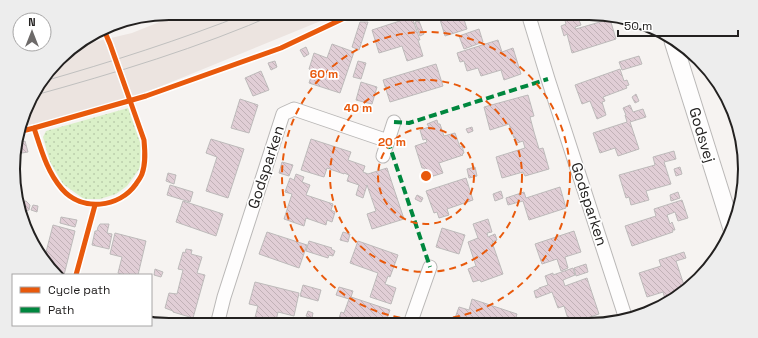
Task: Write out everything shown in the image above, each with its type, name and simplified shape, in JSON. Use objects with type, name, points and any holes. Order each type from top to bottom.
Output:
[{"type":"street","name":"Godsparken","points":[[530,20],[624,314]]},
{"type":"street","name":"Godsvej","points":[[675,47],[730,218]]},
{"type":"street","name":"Godsparken","points":[[219,318],[224,297],[283,114],[294,109],[388,141]]},
{"type":"street","points":[[383,156],[394,122]]},
{"type":"street","points":[[412,318],[430,267]]},
{"type":"shaded area","points":[[164,20],[323,20],[142,94],[26,126],[35,103],[45,86],[71,57],[89,43],[132,33]]},
{"type":"green space","points":[[128,108],[141,145],[140,168],[127,186],[116,194],[100,199],[84,199],[63,184],[50,162],[43,137],[46,131]]},
{"type":"building","points":[[403,20],[413,20],[420,40],[418,40],[423,56],[407,61],[402,46],[379,53],[372,30]]},
{"type":"building","points":[[440,20],[464,20],[467,29],[445,36]]},
{"type":"building","points":[[565,20],[579,20],[581,25],[575,27],[576,29],[605,21],[611,22],[616,39],[572,53],[567,34],[564,36],[561,26],[566,24]]},
{"type":"building","points":[[419,21],[424,34],[420,36],[415,22]]},
{"type":"building","points":[[360,22],[368,22],[359,50],[352,47]]},
{"type":"building","points":[[479,29],[483,42],[464,49],[459,36]]},
{"type":"building","points":[[498,40],[502,52],[513,48],[521,74],[504,80],[501,70],[481,76],[478,68],[467,71],[464,61],[460,62],[457,53]]},
{"type":"building","points":[[332,44],[354,52],[340,93],[309,83],[313,71],[309,69],[314,53],[327,58]]},
{"type":"building","points":[[306,47],[309,54],[304,57],[300,50]]},
{"type":"building","points":[[639,56],[642,64],[622,70],[619,62]]},
{"type":"building","points":[[275,61],[277,67],[271,70],[268,63]]},
{"type":"building","points":[[358,61],[366,63],[361,79],[353,77]]},
{"type":"building","points":[[436,64],[443,86],[390,102],[383,80]]},
{"type":"building","points":[[620,69],[624,81],[627,80],[629,85],[626,86],[627,88],[603,97],[605,101],[602,102],[606,115],[597,119],[590,101],[582,104],[575,85]]},
{"type":"building","points":[[261,71],[269,90],[253,96],[245,78]]},
{"type":"building","points":[[361,82],[377,87],[372,104],[356,100]]},
{"type":"building","points":[[636,94],[639,101],[635,103],[632,97]]},
{"type":"building","points":[[528,95],[534,116],[530,117],[534,132],[539,149],[543,148],[549,169],[525,176],[523,172],[502,178],[496,157],[525,148],[523,141],[517,143],[509,124],[490,130],[484,107]]},
{"type":"building","points":[[240,99],[258,105],[249,133],[231,128]]},
{"type":"building","points":[[630,105],[633,112],[643,109],[646,117],[630,122],[639,149],[618,156],[615,148],[600,153],[593,133],[627,122],[623,108]]},
{"type":"building","points":[[437,120],[444,136],[455,133],[464,153],[462,154],[463,155],[439,163],[443,173],[427,178],[415,146],[427,142],[426,139],[423,140],[420,130],[429,127],[427,124]]},
{"type":"building","points":[[472,127],[473,131],[468,133],[466,129]]},
{"type":"building","points":[[211,139],[244,149],[228,198],[206,191],[217,157],[206,153]]},
{"type":"building","points":[[311,139],[351,152],[348,160],[365,166],[363,172],[368,174],[387,168],[404,219],[372,229],[367,214],[376,211],[367,185],[363,198],[356,195],[359,185],[347,181],[349,175],[327,168],[324,177],[301,170]]},
{"type":"building","points":[[25,141],[28,152],[22,153],[23,142]]},
{"type":"building","points":[[674,151],[676,159],[664,162],[671,184],[646,191],[649,200],[631,205],[629,197],[626,198],[619,175],[655,165],[653,157]]},
{"type":"building","points":[[282,162],[293,165],[289,176],[279,173]]},
{"type":"building","points":[[475,167],[477,176],[469,178],[467,169]]},
{"type":"building","points":[[680,167],[682,174],[676,176],[674,169]]},
{"type":"building","points":[[168,173],[176,175],[174,184],[166,181]]},
{"type":"building","points":[[296,174],[304,177],[302,182],[310,185],[306,195],[333,204],[331,210],[335,212],[332,222],[327,220],[326,225],[306,218],[304,226],[284,219],[292,194],[285,192],[290,178],[294,180]]},
{"type":"building","points":[[466,178],[473,200],[447,209],[449,215],[439,218],[437,212],[434,213],[426,191]]},
{"type":"building","points":[[170,185],[193,192],[190,202],[167,195]]},
{"type":"building","points":[[560,187],[566,208],[529,220],[523,201],[508,205],[506,198],[524,192],[526,198]]},
{"type":"building","points":[[501,191],[503,198],[495,201],[493,194]]},
{"type":"building","points":[[678,192],[680,198],[671,201],[670,195]]},
{"type":"building","points":[[417,195],[423,198],[421,202],[415,199]]},
{"type":"building","points":[[682,200],[688,218],[678,221],[675,212],[667,215],[670,224],[672,222],[675,230],[672,230],[673,232],[632,246],[625,226],[656,216],[654,209]]},
{"type":"building","points":[[24,201],[26,201],[30,205],[29,210],[26,211]]},
{"type":"building","points":[[183,201],[223,214],[216,236],[176,222]]},
{"type":"building","points":[[33,205],[38,206],[37,212],[31,210]]},
{"type":"building","points":[[61,217],[77,220],[75,227],[60,223]]},
{"type":"building","points":[[488,219],[492,232],[487,233],[488,237],[495,234],[497,240],[492,242],[503,274],[481,282],[480,280],[473,282],[468,269],[476,266],[468,242],[478,238],[473,224]]},
{"type":"building","points":[[100,224],[109,224],[107,233],[112,234],[109,249],[92,245],[95,231],[97,231]]},
{"type":"building","points":[[53,225],[75,231],[64,274],[46,253]]},
{"type":"building","points":[[442,228],[465,235],[459,254],[436,247]]},
{"type":"building","points":[[574,231],[581,252],[565,257],[568,268],[561,271],[557,259],[542,264],[535,244]]},
{"type":"building","points":[[267,232],[307,245],[299,268],[259,254]]},
{"type":"building","points":[[343,232],[350,234],[348,242],[340,240]]},
{"type":"building","points":[[115,233],[146,241],[138,274],[118,273],[122,257],[110,254]]},
{"type":"building","points":[[309,241],[332,248],[331,249],[335,251],[333,256],[329,255],[328,258],[306,251]]},
{"type":"building","points":[[358,241],[398,255],[390,277],[388,276],[385,284],[396,288],[391,304],[370,297],[378,273],[350,263]]},
{"type":"building","points":[[186,249],[192,250],[191,254],[202,257],[197,273],[205,275],[193,318],[165,308],[169,293],[177,294],[183,270],[178,269],[183,252],[185,253]]},
{"type":"building","points":[[684,252],[686,258],[676,261],[684,284],[665,298],[663,292],[647,297],[639,273],[661,266],[659,260]]},
{"type":"building","points":[[586,264],[588,272],[576,276],[574,268]]},
{"type":"building","points":[[573,268],[575,275],[563,280],[565,286],[587,278],[599,314],[587,318],[568,318],[564,306],[558,308],[552,292],[536,298],[534,291],[548,285],[545,276],[553,273],[553,275]]},
{"type":"building","points":[[155,269],[163,272],[161,277],[154,275]]},
{"type":"building","points":[[255,282],[299,293],[294,316],[278,312],[277,318],[255,318],[258,306],[249,304]]},
{"type":"building","points":[[303,285],[321,290],[318,301],[300,296]]},
{"type":"building","points":[[339,287],[353,291],[351,297],[390,310],[387,318],[339,318],[341,312],[344,313],[349,299],[336,295]]},
{"type":"building","points":[[472,299],[517,314],[516,318],[455,318],[459,307],[469,310]]},
{"type":"building","points":[[308,311],[313,313],[312,318],[306,316]]},
{"type":"tram line","points":[[50,79],[145,50],[229,20]]},
{"type":"tram line","points":[[40,94],[187,49],[262,20]]},
{"type":"marked path","points":[[394,122],[409,123],[548,79]]},
{"type":"marked path","points":[[388,141],[430,267]]},
{"type":"cycle path","points":[[25,130],[146,96],[281,48],[340,20]]},
{"type":"cycle path","points":[[34,128],[52,175],[62,189],[70,196],[90,204],[100,204],[120,198],[129,192],[136,184],[142,175],[144,166],[144,140],[106,34]]},
{"type":"cycle path","points":[[76,274],[95,205]]}]
